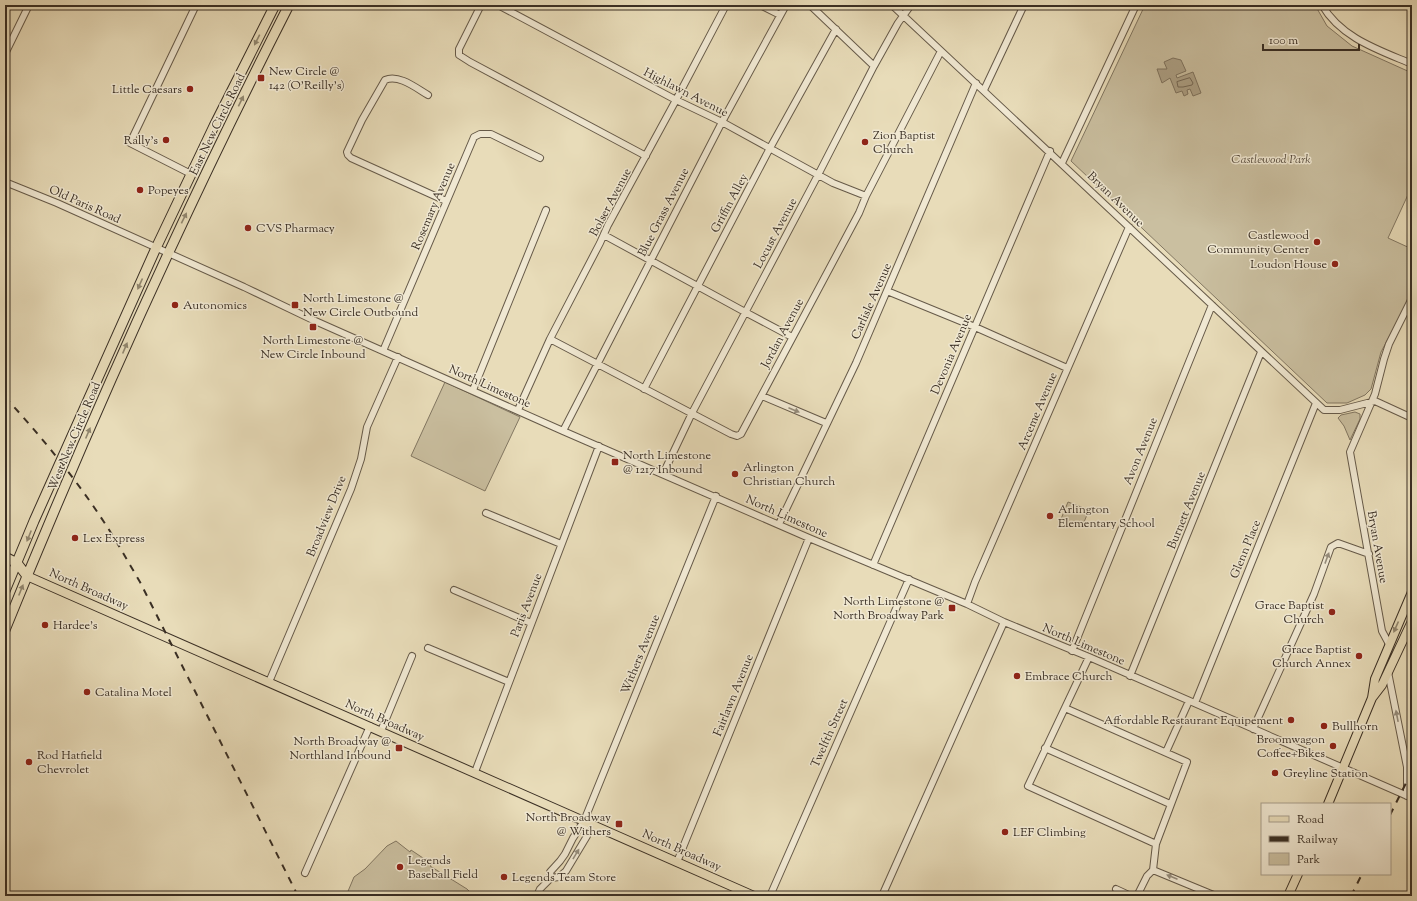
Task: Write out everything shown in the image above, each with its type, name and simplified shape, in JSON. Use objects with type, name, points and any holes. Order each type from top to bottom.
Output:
[{"type":"highway","name":"East New Circle Road","points":[[156,248],[275,5]]},
{"type":"highway","name":"East New Circle Road","points":[[167,253],[289,5]]},
{"type":"highway","name":"West New Circle Road","points":[[5,591],[8,573],[17,563],[156,248]]},
{"type":"highway","name":"West New Circle Road","points":[[5,630],[128,340],[167,253]]},
{"type":"highway","points":[[5,558],[17,563],[27,576]]},
{"type":"highway","name":"North Broadway","points":[[8,573],[27,576]]},
{"type":"main road","name":"North Broadway","points":[[27,576],[754,896]]},
{"type":"main road","points":[[1328,803],[1372,698],[1375,679],[1412,592]]},
{"type":"main road","points":[[1372,698],[1382,685],[1412,621]]},
{"type":"main road","points":[[1288,896],[1298,875]]},
{"type":"street","points":[[5,54],[30,5]]},
{"type":"street","points":[[191,174],[130,143],[196,5]]},
{"type":"street","points":[[481,5],[459,49],[459,55],[646,156]]},
{"type":"street","name":"Highlawn Avenue","points":[[498,5],[676,100],[722,122],[818,175],[846,189],[866,196]]},
{"type":"street","name":"Bolser Avenue","points":[[518,410],[550,339],[604,235],[611,218],[623,200],[726,5]]},
{"type":"street","points":[[760,5],[780,16]]},
{"type":"street","name":"Blue Grass Avenue","points":[[563,431],[722,122],[786,5]]},
{"type":"street","points":[[810,5],[874,66]]},
{"type":"street","name":"Bryan Avenue","points":[[892,5],[1050,151],[1324,410],[1340,410],[1371,401]]},
{"type":"street","name":"Locust Avenue","points":[[662,474],[692,413],[874,66],[894,30],[911,5]]},
{"type":"street","points":[[984,90],[1024,5]]},
{"type":"street","points":[[1062,163],[1136,5]]},
{"type":"street","points":[[1322,5],[1331,18],[1354,38],[1412,64]]},
{"type":"street","name":"Griffin Alley","points":[[644,389],[770,148],[836,29]]},
{"type":"street","name":"Jordan Avenue","points":[[550,339],[731,434],[737,436],[743,432],[859,213],[866,196],[941,51]]},
{"type":"street","points":[[428,95],[401,80],[390,78],[385,80],[362,120],[347,152],[348,155],[357,160],[446,201]]},
{"type":"street","name":"Carlisle Avenue","points":[[779,524],[856,363],[976,84]]},
{"type":"street","name":"Rosemary Avenue","points":[[383,351],[474,138],[480,134],[491,134],[540,158]]},
{"type":"street","name":"Devonia Avenue","points":[[873,565],[1050,151]]},
{"type":"street","name":"Old Paris Road","points":[[5,182],[57,203],[156,248]]},
{"type":"street","points":[[473,390],[546,210]]},
{"type":"street","name":"Arceme Avenue","points":[[967,604],[975,582],[1129,227]]},
{"type":"street","points":[[604,235],[792,337]]},
{"type":"street","name":"North Limestone","points":[[156,248],[244,286],[313,320],[563,431],[716,496],[809,538],[967,604],[1004,622],[1089,657],[1410,797]]},
{"type":"street","points":[[887,291],[975,327],[1067,368]]},
{"type":"street","points":[[1412,298],[1389,344],[1375,394],[1371,401],[1380,403],[1412,418]]},
{"type":"street","name":"Avon Avenue","points":[[1072,651],[1212,305]]},
{"type":"street","name":"Burnett Avenue","points":[[1130,676],[1261,352]]},
{"type":"street","name":"Broadview Drive","points":[[268,682],[350,489],[361,458],[367,427],[398,357]]},
{"type":"street","points":[[762,396],[826,423]]},
{"type":"street","name":"Bryan Avenue","points":[[1371,401],[1350,452],[1382,631],[1390,644]]},
{"type":"street","name":"Glenn Place","points":[[1166,752],[1192,702],[1316,403]]},
{"type":"street","name":"Paris Avenue","points":[[475,772],[599,446]]},
{"type":"street","name":"Withers Avenue","points":[[584,821],[716,496]]},
{"type":"street","points":[[486,513],[561,544]]},
{"type":"street","name":"Fairlawn Avenue","points":[[677,862],[809,538]]},
{"type":"street","points":[[1253,729],[1313,595],[1332,546],[1338,543],[1343,544],[1369,554]]},
{"type":"street","name":"Twelfth Street","points":[[770,896],[909,579]]},
{"type":"street","points":[[454,590],[531,623]]},
{"type":"street","points":[[882,896],[1004,622]]},
{"type":"street","points":[[428,648],[509,682]]},
{"type":"street","points":[[381,731],[412,656]]},
{"type":"street","points":[[1089,657],[1028,786],[1156,844]]},
{"type":"street","points":[[1388,672],[1407,766],[1410,797]]},
{"type":"street","points":[[1065,708],[1187,762],[1156,844],[1153,870],[1147,876],[1137,896]]},
{"type":"street","points":[[306,873],[370,726]]},
{"type":"street","points":[[1045,748],[1170,804]]},
{"type":"street","points":[[551,878],[550,872],[565,854],[584,821]]},
{"type":"street","points":[[537,896],[540,889],[551,878],[566,872],[587,836],[584,821]]},
{"type":"street","points":[[1153,870],[1216,896]]},
{"type":"street","points":[[1116,889],[1131,896]]},
{"type":"green space","name":"Castlewood Park","points":[[1145,5],[1315,5],[1327,26],[1352,46],[1412,73],[1412,186],[1388,238],[1412,249],[1412,294],[1381,352],[1371,389],[1365,395],[1347,403],[1327,403],[1071,161]]},
{"type":"green space","points":[[445,382],[520,417],[485,491],[411,456]]},
{"type":"green space","points":[[1355,412],[1360,414],[1360,419],[1350,440],[1344,426],[1338,418],[1341,415]]},
{"type":"green space","points":[[1068,502],[1089,510],[1082,527],[1061,519]]},
{"type":"green space","name":"Legends Baseball Field","points":[[396,841],[410,852],[411,850],[432,864],[430,866],[467,889],[474,896],[346,896],[354,877],[365,869],[387,846]]},
{"type":"water","points":[[1173,58],[1181,60],[1186,71],[1176,75],[1177,78],[1193,72],[1201,93],[1193,96],[1190,89],[1187,90],[1188,94],[1184,96],[1182,91],[1176,93],[1170,78],[1162,83],[1157,69],[1167,69],[1164,62]]},
{"type":"railway","points":[[5,397],[67,470],[111,532],[121,549],[140,582],[298,896]]},
{"type":"railway","points":[[1391,813],[1412,771]]},
{"type":"railway","points":[[1351,896],[1362,875]]},
{"type":"place","name":"New Circle @ 142 (O'Reilly's)","points":[[261,78]]},
{"type":"place","name":"Little Caesars","points":[[190,89]]},
{"type":"place","name":"Rally's","points":[[166,140]]},
{"type":"place","name":"Zion Baptist Church","points":[[865,142]]},
{"type":"place","name":"Popeyes","points":[[140,190]]},
{"type":"place","name":"CVS Pharmacy","points":[[248,228]]},
{"type":"place","name":"Castlewood Community Center","points":[[1317,242]]},
{"type":"place","name":"Loudon House","points":[[1335,264]]},
{"type":"place","name":"Autonomics","points":[[175,305]]},
{"type":"place","name":"North Limestone @ New Circle Outbound","points":[[295,305]]},
{"type":"place","name":"North Limestone @ New Circle Inbound","points":[[313,327]]},
{"type":"place","name":"North Limestone @ 1217 Inbound","points":[[615,462]]},
{"type":"place","name":"Arlington Christian Church","points":[[735,474]]},
{"type":"place","name":"Arlington Elementary School","points":[[1050,516]]},
{"type":"place","name":"Lex Express","points":[[75,538]]},
{"type":"place","name":"North Limestone @ North Broadway Park","points":[[952,608]]},
{"type":"place","name":"Grace Baptist Church","points":[[1332,612]]},
{"type":"place","name":"Hardee's","points":[[45,625]]},
{"type":"place","name":"Grace Baptist Church Annex","points":[[1359,656]]},
{"type":"place","name":"Embrace Church","points":[[1017,676]]},
{"type":"place","name":"Catalina Motel","points":[[87,692]]},
{"type":"place","name":"Affordable Restaurant Equipement","points":[[1291,720]]},
{"type":"place","name":"Bullhorn","points":[[1324,726]]},
{"type":"place","name":"Broomwagon Coffee+Bikes","points":[[1333,746]]},
{"type":"place","name":"North Broadway @ Northland Inbound","points":[[399,748]]},
{"type":"place","name":"Rod Hatfield Chevrolet","points":[[29,762]]},
{"type":"place","name":"Greyline Station","points":[[1275,773]]},
{"type":"place","name":"North Broadway @ Withers","points":[[619,824]]},
{"type":"place","name":"LEF Climbing","points":[[1005,832]]},
{"type":"place","name":"Legends Baseball Field","points":[[400,867]]},
{"type":"place","name":"Legends Team Store","points":[[504,877]]}]
